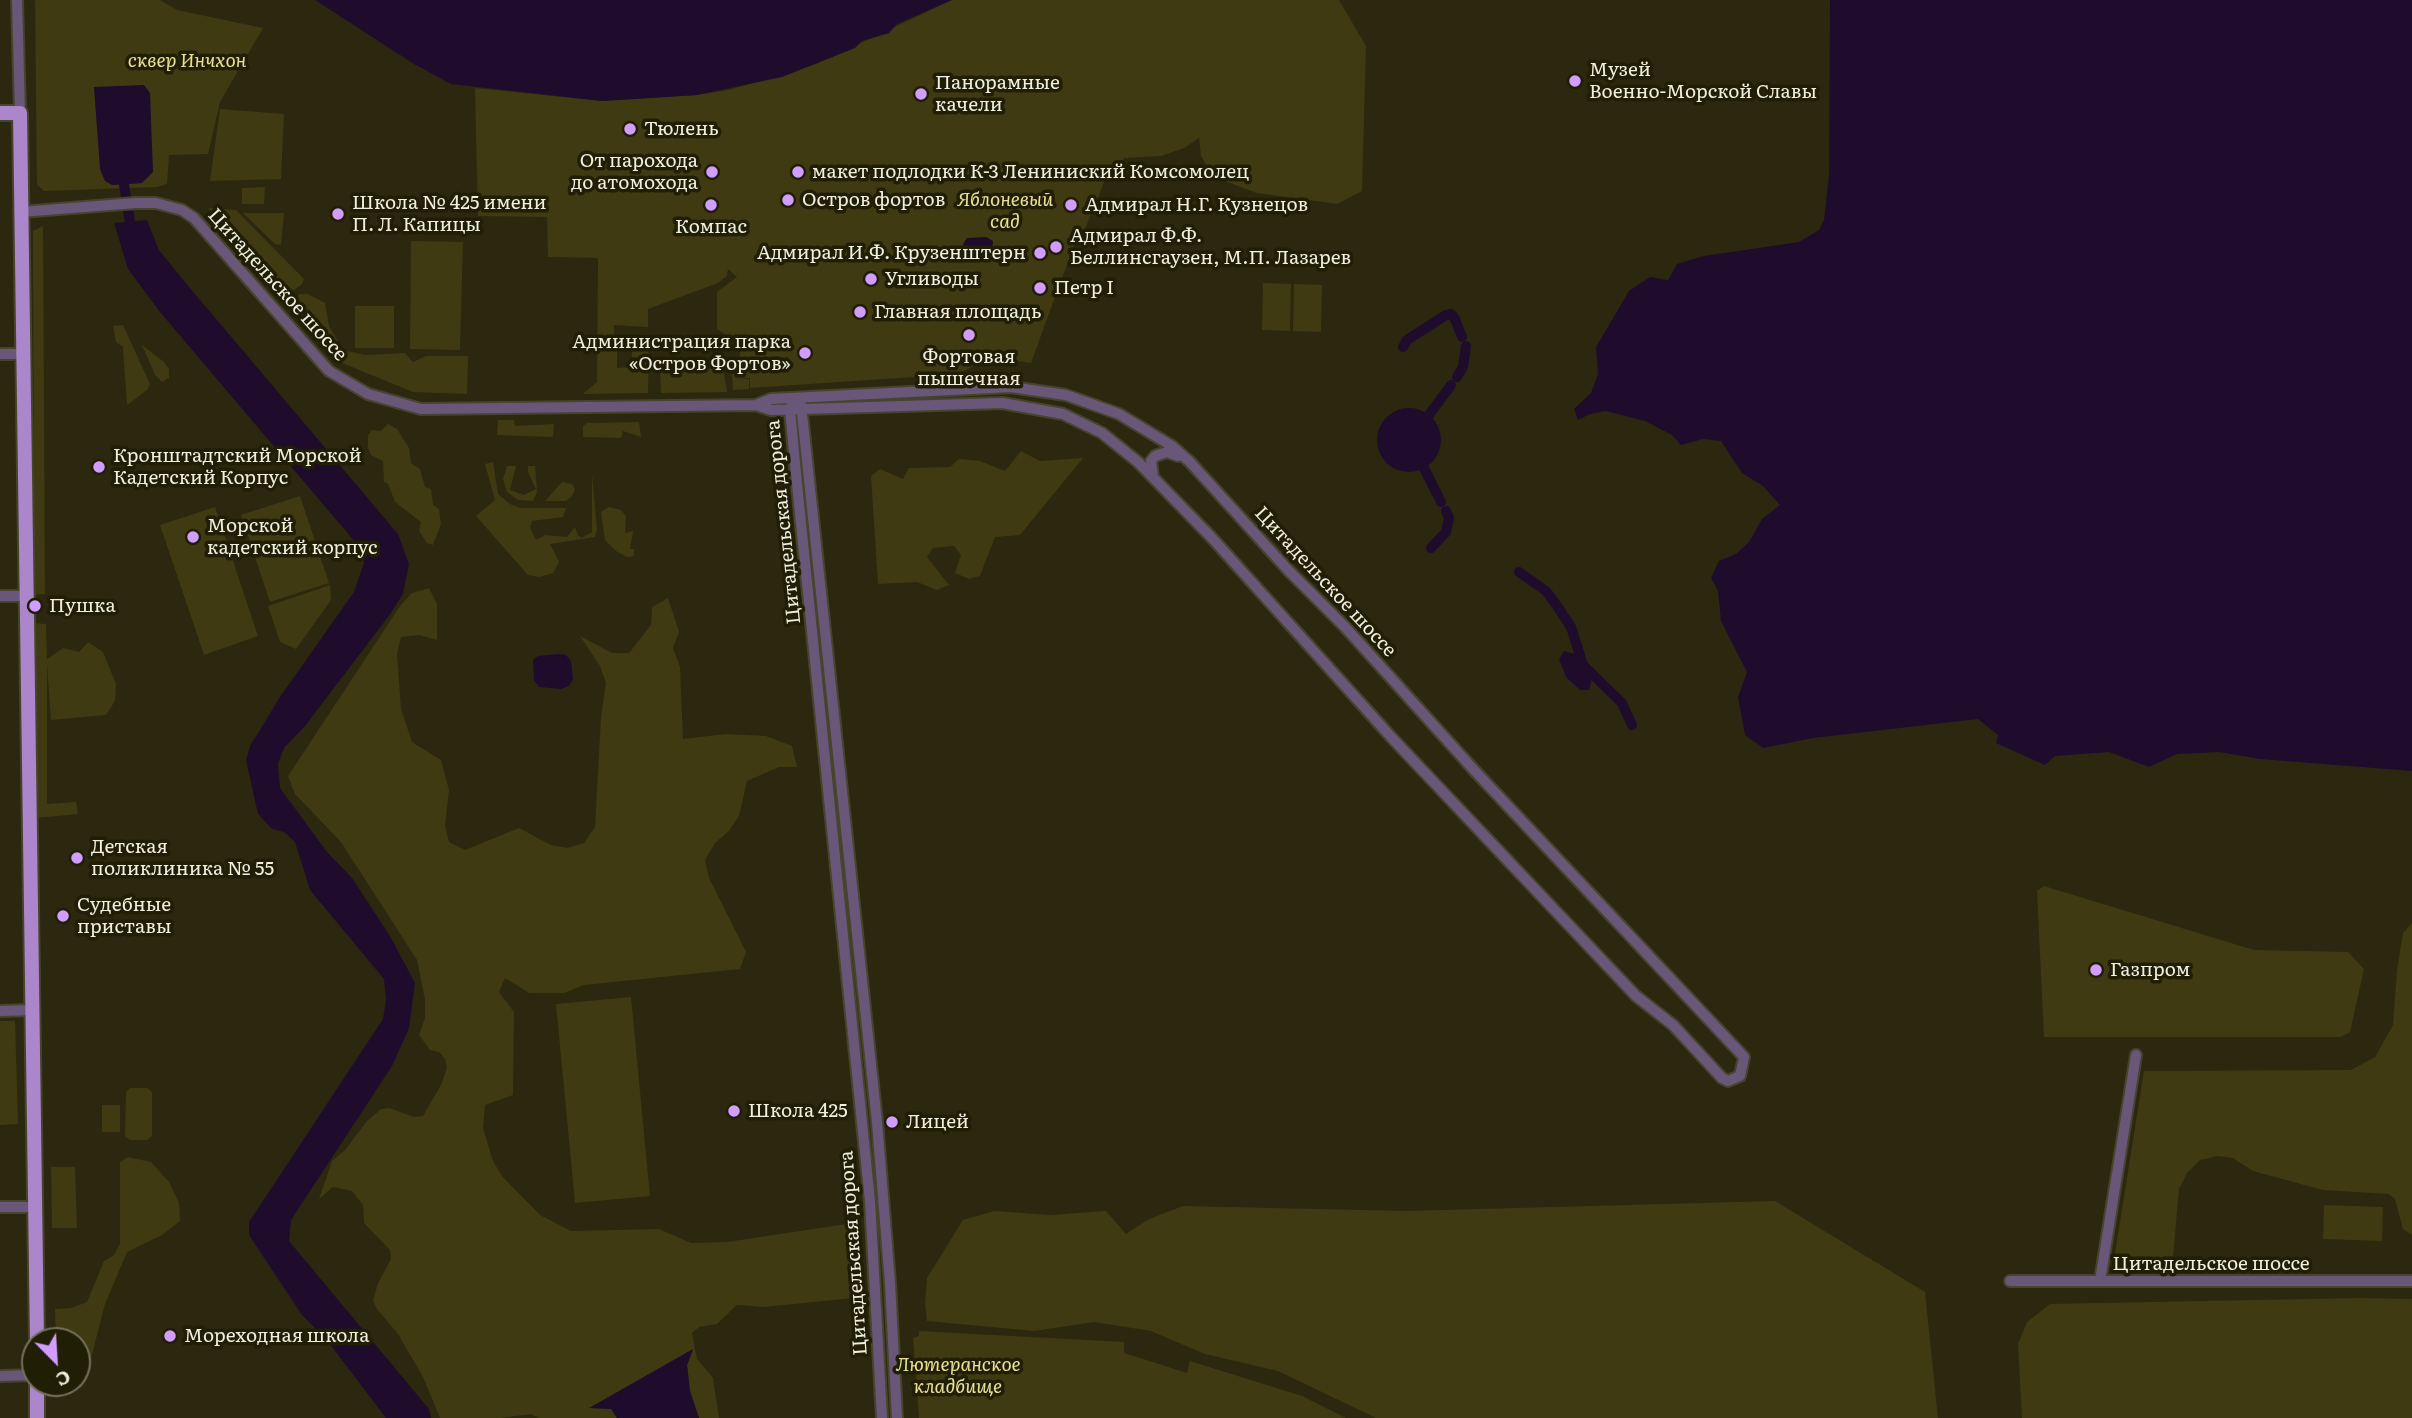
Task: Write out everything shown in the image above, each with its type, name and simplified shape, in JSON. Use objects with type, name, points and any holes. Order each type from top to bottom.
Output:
[{"type":"main road","points":[[0,113],[20,113],[37,1327]]},
{"type":"main road","points":[[37,1397],[37,1418]]},
{"type":"street","points":[[17,0],[20,113]]},
{"type":"street","name":"Цитадельское шоссе","points":[[20,212],[136,203],[174,206],[194,218],[329,371],[355,388],[393,403],[436,410],[756,405],[771,410],[962,402],[1036,407],[1063,414],[1102,433],[1153,478],[1392,738],[1636,996],[1673,1025],[1728,1081],[1740,1076],[1744,1057],[1190,462],[1172,446],[1119,414],[1066,395],[1044,391],[992,387],[796,397],[771,399],[756,405]]},
{"type":"street","points":[[0,354],[22,354]]},
{"type":"street","name":"Цитадельская дорога","points":[[882,1418],[870,1200],[790,409],[796,397],[804,408],[877,1122],[891,1296],[897,1418]]},
{"type":"street","points":[[1153,478],[1151,461],[1161,454],[1171,452],[1190,462]]},
{"type":"street","points":[[0,596],[26,596]]},
{"type":"street","points":[[0,1011],[32,1010]]},
{"type":"street","points":[[2100,1281],[2136,1055]]},
{"type":"street","points":[[0,1207],[35,1207]]},
{"type":"street","name":"Цитадельское шоссе","points":[[2010,1281],[2412,1281]]},
{"type":"street","points":[[0,1376],[21,1375]]},
{"type":"green space","name":"сквер Инчхон","points":[[35,0],[160,0],[177,10],[263,28],[220,102],[208,154],[169,155],[167,184],[157,187],[44,191],[37,185]],"holes":[[[94,87],[142,183],[112,185],[102,174]]]},
{"type":"green space","name":"Остров фортов","points":[[952,0],[1339,0],[1366,46],[1362,191],[1337,204],[1257,193],[1214,177],[1201,156],[1199,138],[1184,148],[1161,156],[1124,158],[1116,176],[1105,180],[1085,229],[1078,234],[1031,363],[1011,360],[980,362],[959,374],[750,388],[750,378],[734,378],[749,379],[749,389],[733,390],[732,374],[738,373],[737,365],[733,365],[733,362],[740,362],[740,340],[733,340],[717,329],[717,292],[737,277],[728,269],[727,276],[718,283],[648,309],[648,327],[614,325],[614,336],[649,334],[648,393],[583,394],[597,382],[598,258],[548,257],[547,217],[478,216],[475,88],[602,101],[697,95],[729,90],[816,64]],"holes":[[[617,339],[632,339],[632,367],[617,368]]]},
{"type":"green space","points":[[220,109],[284,114],[281,179],[210,181]]},
{"type":"green space","points":[[265,187],[264,204],[242,204],[242,188]]},
{"type":"green space","points":[[208,208],[236,210],[304,279],[302,284],[286,296],[257,263],[260,259]]},
{"type":"green space","points":[[243,213],[284,213],[281,245],[275,244]]},
{"type":"green space","points":[[43,226],[45,594],[34,595],[33,231]]},
{"type":"green space","points":[[411,241],[463,242],[460,350],[410,349]]},
{"type":"green space","points":[[1263,283],[1291,284],[1290,331],[1262,330]]},
{"type":"green space","points":[[1294,284],[1322,285],[1321,332],[1293,331]]},
{"type":"green space","points":[[300,294],[308,294],[325,303],[329,326],[343,350],[365,355],[405,353],[413,362],[426,356],[468,356],[467,394],[413,392],[342,363],[290,301]]},
{"type":"green space","points":[[355,306],[394,306],[394,348],[355,348]]},
{"type":"green space","points":[[123,325],[150,384],[147,390],[127,405],[123,347],[116,342],[113,326]]},
{"type":"green space","points":[[142,345],[164,362],[169,369],[169,378],[162,382],[155,375]]},
{"type":"green space","points":[[669,355],[670,368],[723,367],[727,392],[661,393],[660,366]]},
{"type":"green space","points":[[498,420],[514,420],[515,426],[554,424],[553,437],[497,435]]},
{"type":"green space","points":[[639,422],[641,437],[623,431],[621,438],[583,437],[583,426],[587,423]]},
{"type":"green space","points":[[388,424],[397,429],[409,448],[411,463],[420,469],[425,487],[431,489],[433,505],[439,509],[441,524],[433,545],[427,543],[419,531],[421,522],[395,502],[388,484],[384,482],[383,461],[371,455],[368,448],[368,435],[372,430],[381,431]]},
{"type":"green space","points":[[1021,451],[1040,461],[1083,458],[1020,535],[995,537],[980,576],[969,579],[955,573],[961,555],[954,546],[933,548],[927,557],[949,585],[937,590],[917,582],[878,584],[871,476],[880,469],[903,479],[909,468],[950,467],[959,459],[980,461],[1005,471]]},
{"type":"green space","points":[[493,462],[498,494],[510,504],[520,508],[566,508],[563,517],[532,521],[530,528],[536,540],[545,535],[567,537],[575,527],[582,538],[592,532],[592,474],[597,530],[595,537],[550,544],[559,562],[553,573],[539,577],[528,575],[476,516],[495,500],[485,464]]},
{"type":"green space","points":[[507,466],[516,466],[510,490],[524,495],[536,489],[528,472],[528,466],[535,466],[537,492],[533,501],[518,500],[507,492],[503,479]]},
{"type":"green space","points":[[562,482],[572,484],[575,490],[572,496],[566,501],[545,501]]},
{"type":"green space","points":[[300,496],[329,583],[270,602],[241,515]]},
{"type":"green space","points":[[215,507],[258,636],[204,655],[160,525]]},
{"type":"green space","points":[[609,507],[621,510],[626,516],[625,533],[633,531],[630,549],[634,549],[634,556],[627,557],[616,551],[605,540],[601,512]]},
{"type":"green space","points":[[330,585],[331,600],[296,649],[280,642],[268,606]]},
{"type":"green space","points":[[429,588],[437,604],[437,640],[419,635],[401,637],[397,654],[401,709],[412,742],[441,760],[449,790],[445,826],[449,842],[465,850],[519,828],[551,845],[567,848],[584,843],[595,827],[601,718],[606,683],[600,666],[580,636],[612,653],[629,653],[651,625],[652,607],[668,598],[679,632],[673,648],[680,667],[683,739],[726,734],[766,736],[792,746],[797,767],[779,767],[747,781],[739,816],[729,831],[715,843],[705,860],[709,878],[746,952],[740,969],[584,985],[564,993],[529,993],[505,978],[499,992],[514,1012],[513,1095],[485,1105],[483,1128],[493,1161],[502,1176],[540,1215],[571,1231],[659,1229],[691,1243],[727,1242],[853,1223],[849,1243],[853,1298],[764,1307],[737,1305],[717,1324],[699,1327],[692,1333],[697,1359],[713,1378],[719,1418],[699,1418],[690,1391],[687,1365],[693,1350],[591,1408],[611,1409],[617,1418],[539,1418],[531,1414],[500,1418],[440,1418],[423,1377],[398,1334],[373,1301],[378,1283],[391,1259],[390,1250],[364,1223],[363,1205],[352,1191],[333,1187],[319,1199],[332,1161],[345,1150],[367,1121],[381,1109],[389,1108],[414,1117],[423,1116],[441,1085],[447,1068],[445,1059],[439,1052],[430,1050],[419,1035],[425,1018],[425,1000],[417,960],[341,842],[295,794],[288,776],[400,606],[412,593]]},
{"type":"green space","points":[[32,623],[46,624],[47,659],[63,648],[79,652],[88,642],[103,652],[116,684],[115,701],[106,715],[51,720],[47,664],[47,804],[76,802],[78,814],[36,818]]},
{"type":"green space","points":[[2044,886],[2254,950],[2348,952],[2364,969],[2350,1032],[2341,1037],[2044,1037],[2037,891]]},
{"type":"green space","points":[[2412,923],[2412,1235],[2403,1229],[2395,1199],[2389,1194],[2323,1190],[2253,1171],[2233,1158],[2218,1156],[2200,1160],[2187,1173],[2179,1189],[2172,1269],[2128,1268],[2115,1253],[2144,1071],[2351,1070],[2375,1057],[2393,1025],[2403,933]]},
{"type":"green space","points":[[631,997],[650,1196],[575,1203],[556,1004]]},
{"type":"green space","points":[[0,1021],[15,1021],[18,1124],[0,1125]]},
{"type":"green space","points":[[130,1088],[147,1088],[152,1092],[152,1136],[147,1140],[130,1140],[125,1136],[126,1092]]},
{"type":"green space","points":[[102,1105],[120,1105],[120,1132],[102,1132]]},
{"type":"green space","points":[[128,1157],[151,1162],[169,1182],[179,1203],[180,1221],[162,1235],[127,1252],[105,1304],[91,1358],[91,1327],[56,1327],[55,1309],[71,1308],[87,1302],[104,1261],[114,1255],[120,1244],[120,1162]]},
{"type":"green space","points":[[51,1167],[75,1167],[77,1228],[52,1228]]},
{"type":"green space","points":[[1775,1201],[1925,1292],[1938,1418],[1376,1418],[1278,1371],[1205,1354],[1151,1331],[1094,1322],[1034,1331],[927,1321],[927,1278],[963,1220],[994,1211],[1050,1215],[1106,1211],[1126,1234],[1149,1219],[1183,1206],[1406,1211]]},
{"type":"green space","points":[[2324,1205],[2383,1207],[2382,1241],[2323,1239]]},
{"type":"green space","points":[[2412,1299],[2412,1418],[2022,1418],[2018,1344],[2027,1322],[2050,1304]]},
{"type":"green space","name":"Лютеранское кладбище","points":[[919,1331],[1124,1342],[1124,1353],[1187,1373],[1190,1361],[1302,1396],[1346,1418],[919,1418],[913,1338],[919,1336]]},
{"type":"shaded area","points":[[315,0],[952,0],[897,24],[889,33],[862,41],[855,48],[782,77],[697,95],[602,101],[451,84],[414,64]]},
{"type":"shaded area","points":[[1830,0],[2412,0],[2412,771],[2260,759],[2219,752],[2177,754],[2149,767],[2109,752],[2055,756],[2045,765],[1996,743],[1998,735],[1978,719],[1813,738],[1763,748],[1745,735],[1738,697],[1747,672],[1721,621],[1718,591],[1711,578],[1719,561],[1736,554],[1749,542],[1762,519],[1780,505],[1763,486],[1742,473],[1721,441],[1703,439],[1681,445],[1672,435],[1645,421],[1606,411],[1578,420],[1574,409],[1591,393],[1598,374],[1596,347],[1629,291],[1650,277],[1668,280],[1677,264],[1704,256],[1799,242],[1819,230],[1824,220],[1829,175]]},
{"type":"shaded area","points":[[144,85],[150,93],[153,172],[142,183],[112,185],[105,181],[100,169],[94,87]]},
{"type":"shaded area","points":[[147,220],[159,250],[398,534],[409,564],[403,594],[388,617],[305,726],[284,748],[278,764],[280,788],[327,852],[352,878],[390,936],[415,983],[409,1028],[392,1066],[291,1220],[289,1241],[429,1409],[431,1418],[386,1418],[326,1339],[302,1315],[249,1235],[249,1222],[383,1019],[386,1000],[384,979],[310,890],[295,842],[284,832],[272,829],[258,814],[246,760],[250,746],[280,697],[354,592],[364,563],[361,549],[160,312],[128,269],[114,223]]},
{"type":"shaded area","points":[[986,237],[993,241],[992,253],[965,253],[963,244],[967,238]]},
{"type":"shaded area","points":[[1409,408],[1427,414],[1435,422],[1441,440],[1435,458],[1427,466],[1409,472],[1391,466],[1383,458],[1377,440],[1383,422],[1391,414]]},
{"type":"shaded area","points":[[1564,651],[1582,656],[1593,675],[1589,690],[1580,690],[1566,677],[1559,659]]},
{"type":"shaded area","points":[[566,655],[571,661],[573,679],[569,686],[561,689],[539,687],[534,680],[533,660],[538,656]]},
{"type":"shaded area","points":[[693,1349],[687,1365],[690,1391],[699,1418],[617,1418],[611,1409],[589,1408]]},
{"type":"waterway","points":[[122,172],[132,235]]},
{"type":"waterway","points":[[1403,347],[1407,340],[1451,314],[1462,337]]},
{"type":"waterway","points":[[1457,377],[1463,367],[1466,346]]},
{"type":"waterway","points":[[1429,415],[1451,385]]},
{"type":"waterway","points":[[1424,468],[1441,502]]},
{"type":"waterway","points":[[1431,548],[1446,532],[1449,518],[1446,511]]},
{"type":"waterway","points":[[1519,572],[1546,591],[1555,603],[1571,627],[1583,665],[1622,703],[1632,725]]},
{"type":"place","name":"Музей Военно-Морской Славы","points":[[1575,81]]},
{"type":"place","name":"Панорамные качели","points":[[921,94]]},
{"type":"place","name":"Тюлень","points":[[630,129]]},
{"type":"place","name":"От парохода до атомохода","points":[[712,172]]},
{"type":"place","name":"макет подлодки К-3 Лениниский Комсомолец","points":[[798,172]]},
{"type":"place","name":"Остров фортов","points":[[788,200]]},
{"type":"place","name":"Компас","points":[[711,205]]},
{"type":"place","name":"Адмирал Н.Г. Кузнецов","points":[[1071,205]]},
{"type":"place","name":"Школа № 425 имени П. Л. Капицы","points":[[338,214]]},
{"type":"place","name":"Адмирал Ф.Ф. Беллинсгаузен, М.П. Лазарев","points":[[1056,247]]},
{"type":"place","name":"Адмирал И.Ф. Крузенштерн","points":[[1040,253]]},
{"type":"place","name":"Угливоды","points":[[871,279]]},
{"type":"place","name":"Петр I","points":[[1040,288]]},
{"type":"place","name":"Главная площадь","points":[[860,312]]},
{"type":"place","name":"Фортовая пышечная","points":[[969,335]]},
{"type":"place","name":"Администрация парка «Остров Фортов»","points":[[805,353]]},
{"type":"place","name":"Кронштадтский Морской Кадетский Корпус","points":[[99,467]]},
{"type":"place","name":"Морской кадетский корпус","points":[[193,537]]},
{"type":"place","name":"Пушка","points":[[35,606]]},
{"type":"place","name":"Детская поликлиника № 55","points":[[77,858]]},
{"type":"place","name":"Судебные приставы","points":[[63,916]]},
{"type":"place","name":"Газпром","points":[[2096,970]]},
{"type":"place","name":"Школа 425","points":[[734,1111]]},
{"type":"place","name":"Лицей","points":[[892,1122]]},
{"type":"place","name":"Мореходная школа","points":[[170,1336]]},
{"type":"park label","name":"Яблоневый сад","points":[[1005,211]]}]
